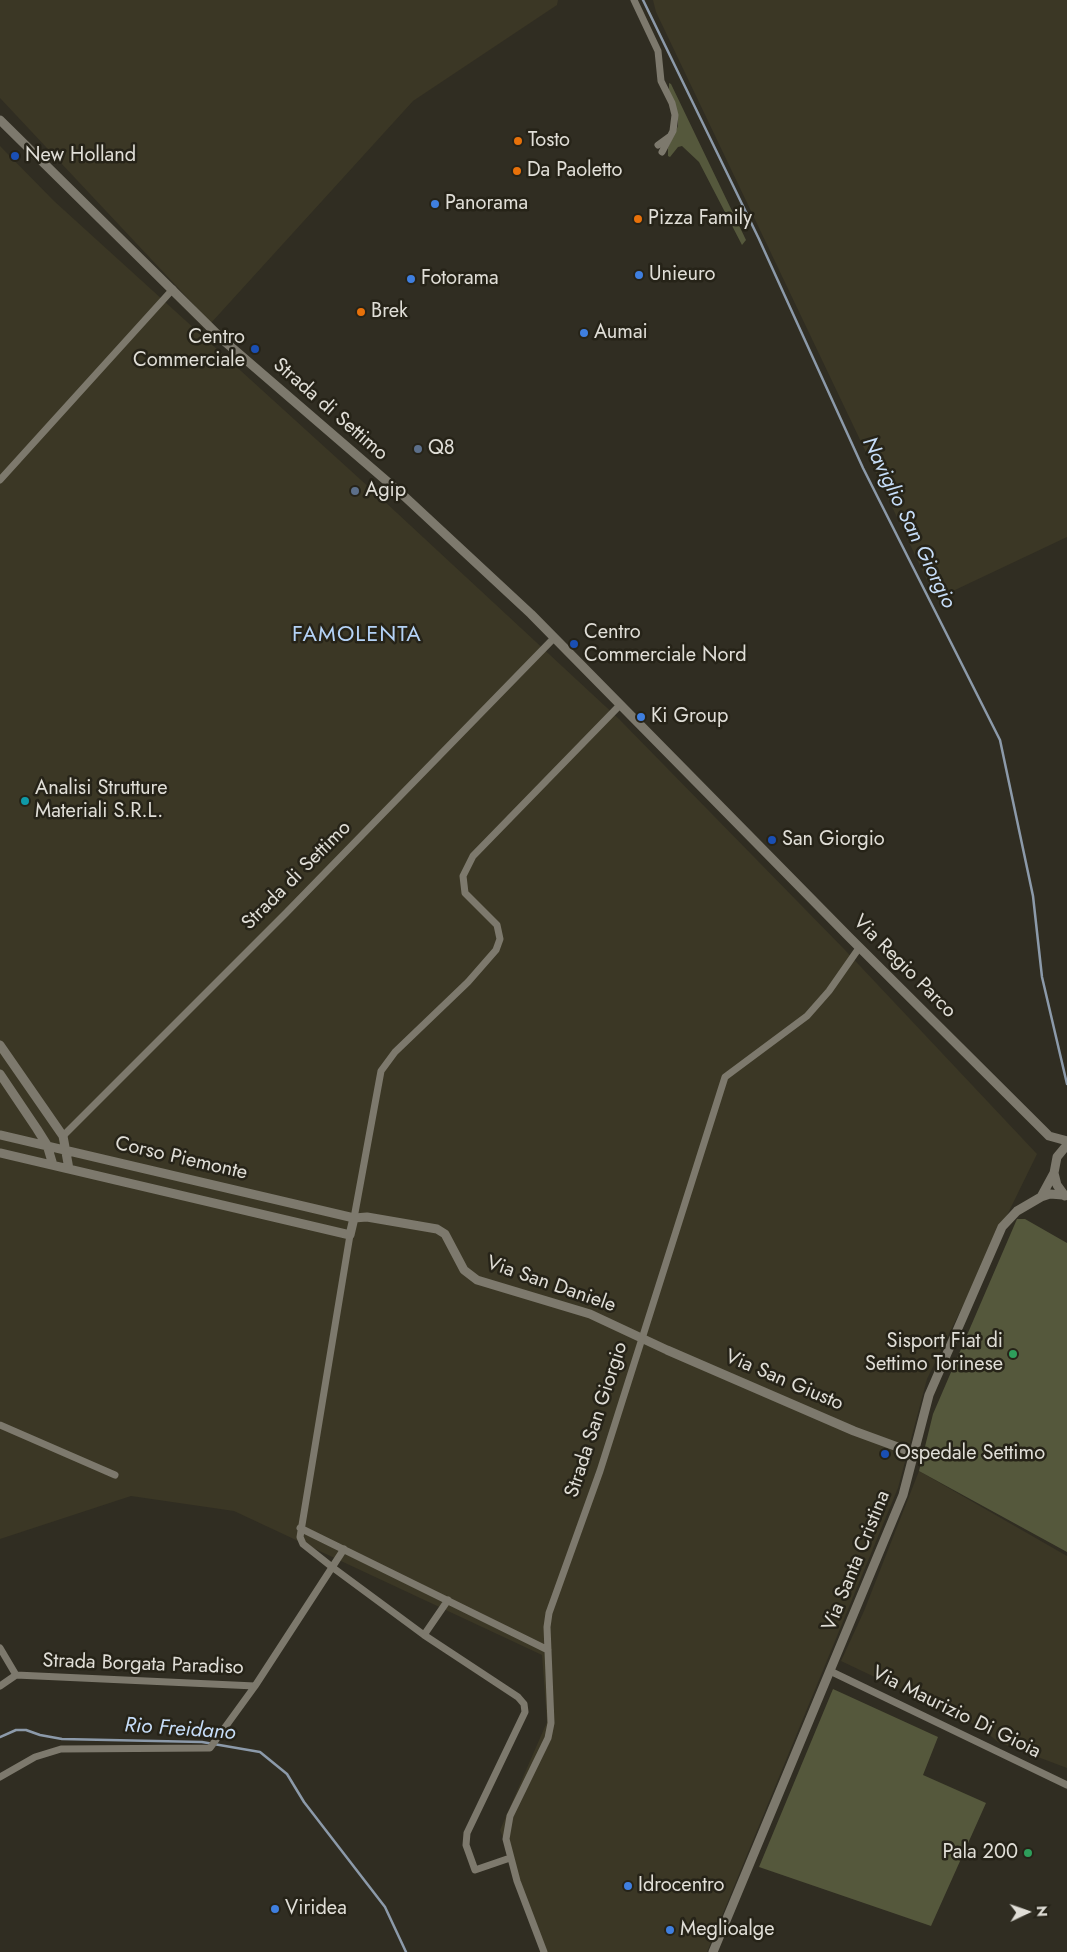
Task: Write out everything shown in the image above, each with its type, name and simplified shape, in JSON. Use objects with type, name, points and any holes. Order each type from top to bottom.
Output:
[{"type":"street","points":[[634,0],[658,50],[661,81],[672,103],[674,126],[669,137],[660,148]]},
{"type":"street","name":"Strada di Settimo","points":[[0,120],[223,340],[404,496],[554,638],[736,823]]},
{"type":"street","points":[[0,480],[173,289]]},
{"type":"street","name":"Strada di Settimo","points":[[63,1136],[286,913],[554,638]]},
{"type":"street","points":[[510,1858],[475,1870],[466,1845],[467,1833],[525,1712],[524,1704],[518,1697],[424,1635],[332,1567],[303,1544],[300,1538],[300,1528],[350,1235],[381,1070],[395,1052],[468,982],[496,950],[500,939],[497,925],[465,893],[463,876],[473,856],[619,706]]},
{"type":"street","name":"Via Regio Parco","points":[[736,823],[1049,1136],[1067,1143]]},
{"type":"street","name":"Strada San Giorgio","points":[[544,1952],[510,1858],[506,1839],[510,1816],[548,1738],[551,1723],[548,1650],[549,1613],[600,1471],[725,1077],[807,1016],[829,991],[859,948]]},
{"type":"street","points":[[0,1047],[63,1136],[69,1169]]},
{"type":"street","points":[[0,1074],[47,1145],[53,1165]]},
{"type":"street","name":"Corso Piemonte","points":[[0,1135],[354,1218]]},
{"type":"street","name":"Via Regio Parco","points":[[1049,1136],[1057,1157]]},
{"type":"street","points":[[1041,1197],[1054,1173],[1057,1157],[1067,1143]]},
{"type":"street","name":"Corso Piemonte","points":[[0,1153],[350,1235]]},
{"type":"street","points":[[1054,1173],[1056,1184],[1065,1196]]},
{"type":"street","name":"Via Santa Cristina","points":[[713,1952],[904,1495],[929,1395],[1002,1227],[1017,1211],[1041,1197],[1050,1194],[1065,1196]]},
{"type":"street","points":[[259,1214],[263,1197]]},
{"type":"street","name":"Via San Daniele","points":[[354,1218],[367,1217],[437,1229],[446,1234],[464,1270],[474,1279],[590,1314],[642,1338]]},
{"type":"street","name":"Via San Giusto","points":[[642,1338],[854,1431],[914,1453]]},
{"type":"street","points":[[0,1425],[115,1475]]},
{"type":"street","points":[[300,1528],[548,1650]]},
{"type":"street","name":"Strada Borgata Paradiso","points":[[0,1686],[16,1676],[255,1686],[344,1549]]},
{"type":"street","points":[[424,1635],[448,1600]]},
{"type":"street","name":"Strada Borgata Paradiso","points":[[0,1648],[16,1676]]},
{"type":"street","name":"Via Maurizio Di Gioia","points":[[830,1671],[1067,1784]]},
{"type":"street","points":[[0,1777],[35,1757],[61,1749],[210,1748],[255,1686]]},
{"type":"shaded area","name":"New Holland","points":[[0,0],[558,0],[557,5],[413,101],[211,323],[0,98]]},
{"type":"shaded area","points":[[653,0],[1067,0],[1067,537],[936,599],[656,12]]},
{"type":"shaded area","points":[[0,146],[54,201],[383,500],[619,719],[845,950],[1037,1154],[927,1379],[898,1488],[707,1952],[547,1952],[500,1830],[547,1722],[542,1655],[234,1511],[131,1496],[0,1539]]},
{"type":"shaded area","points":[[919,1471],[1067,1556],[1067,1768],[998,1742],[980,1727],[841,1661],[864,1611]]},
{"type":"green space","points":[[669,83],[746,240],[742,245],[699,162],[682,146],[678,147],[670,157],[668,156],[668,148],[678,126],[678,115],[669,91]]},
{"type":"green space","name":"Sisport Fiat di Settimo Torinese","points":[[1017,1219],[1025,1219],[1067,1243],[1067,1552],[919,1471],[933,1414]]},
{"type":"green space","points":[[833,1689],[938,1737],[923,1775],[986,1803],[931,1926],[759,1867]]},
{"type":"waterway","name":"Naviglio San Giorgio","points":[[643,0],[759,239],[863,468],[1000,740],[1033,896],[1042,977],[1067,1084]]},
{"type":"waterway","name":"Rio Freidano","points":[[0,1737],[16,1730],[26,1730],[62,1739],[202,1742],[260,1752],[287,1774],[304,1802],[385,1907],[406,1952]]},
{"type":"place","name":"Tosto","points":[[518,141]]},
{"type":"place","name":"New Holland","points":[[15,156]]},
{"type":"place","name":"Da Paoletto","points":[[517,171]]},
{"type":"place","name":"Panorama","points":[[435,204]]},
{"type":"place","name":"Pizza Family","points":[[638,219]]},
{"type":"place","name":"Unieuro","points":[[639,275]]},
{"type":"place","name":"Fotorama","points":[[411,279]]},
{"type":"place","name":"Brek","points":[[361,312]]},
{"type":"place","name":"Aumai","points":[[584,333]]},
{"type":"place","name":"Centro Commerciale","points":[[255,349]]},
{"type":"place","name":"Q8","points":[[418,449]]},
{"type":"place","name":"Agip","points":[[355,491]]},
{"type":"place","name":"Centro Commerciale Nord","points":[[574,644]]},
{"type":"place","name":"Ki Group","points":[[641,717]]},
{"type":"place","name":"Analisi Strutture Materiali S.R.L.","points":[[25,801]]},
{"type":"place","name":"San Giorgio","points":[[772,840]]},
{"type":"place","name":"Sisport Fiat di Settimo Torinese","points":[[1013,1354]]},
{"type":"place","name":"Ospedale Settimo","points":[[885,1454]]},
{"type":"place","name":"Pala 200","points":[[1028,1853]]},
{"type":"place","name":"Idrocentro","points":[[628,1886]]},
{"type":"place","name":"Viridea","points":[[275,1909]]},
{"type":"place","name":"Meglioalge","points":[[670,1930]]},
{"type":"district","name":"FAMOLENTA","points":[[357,636]]}]
